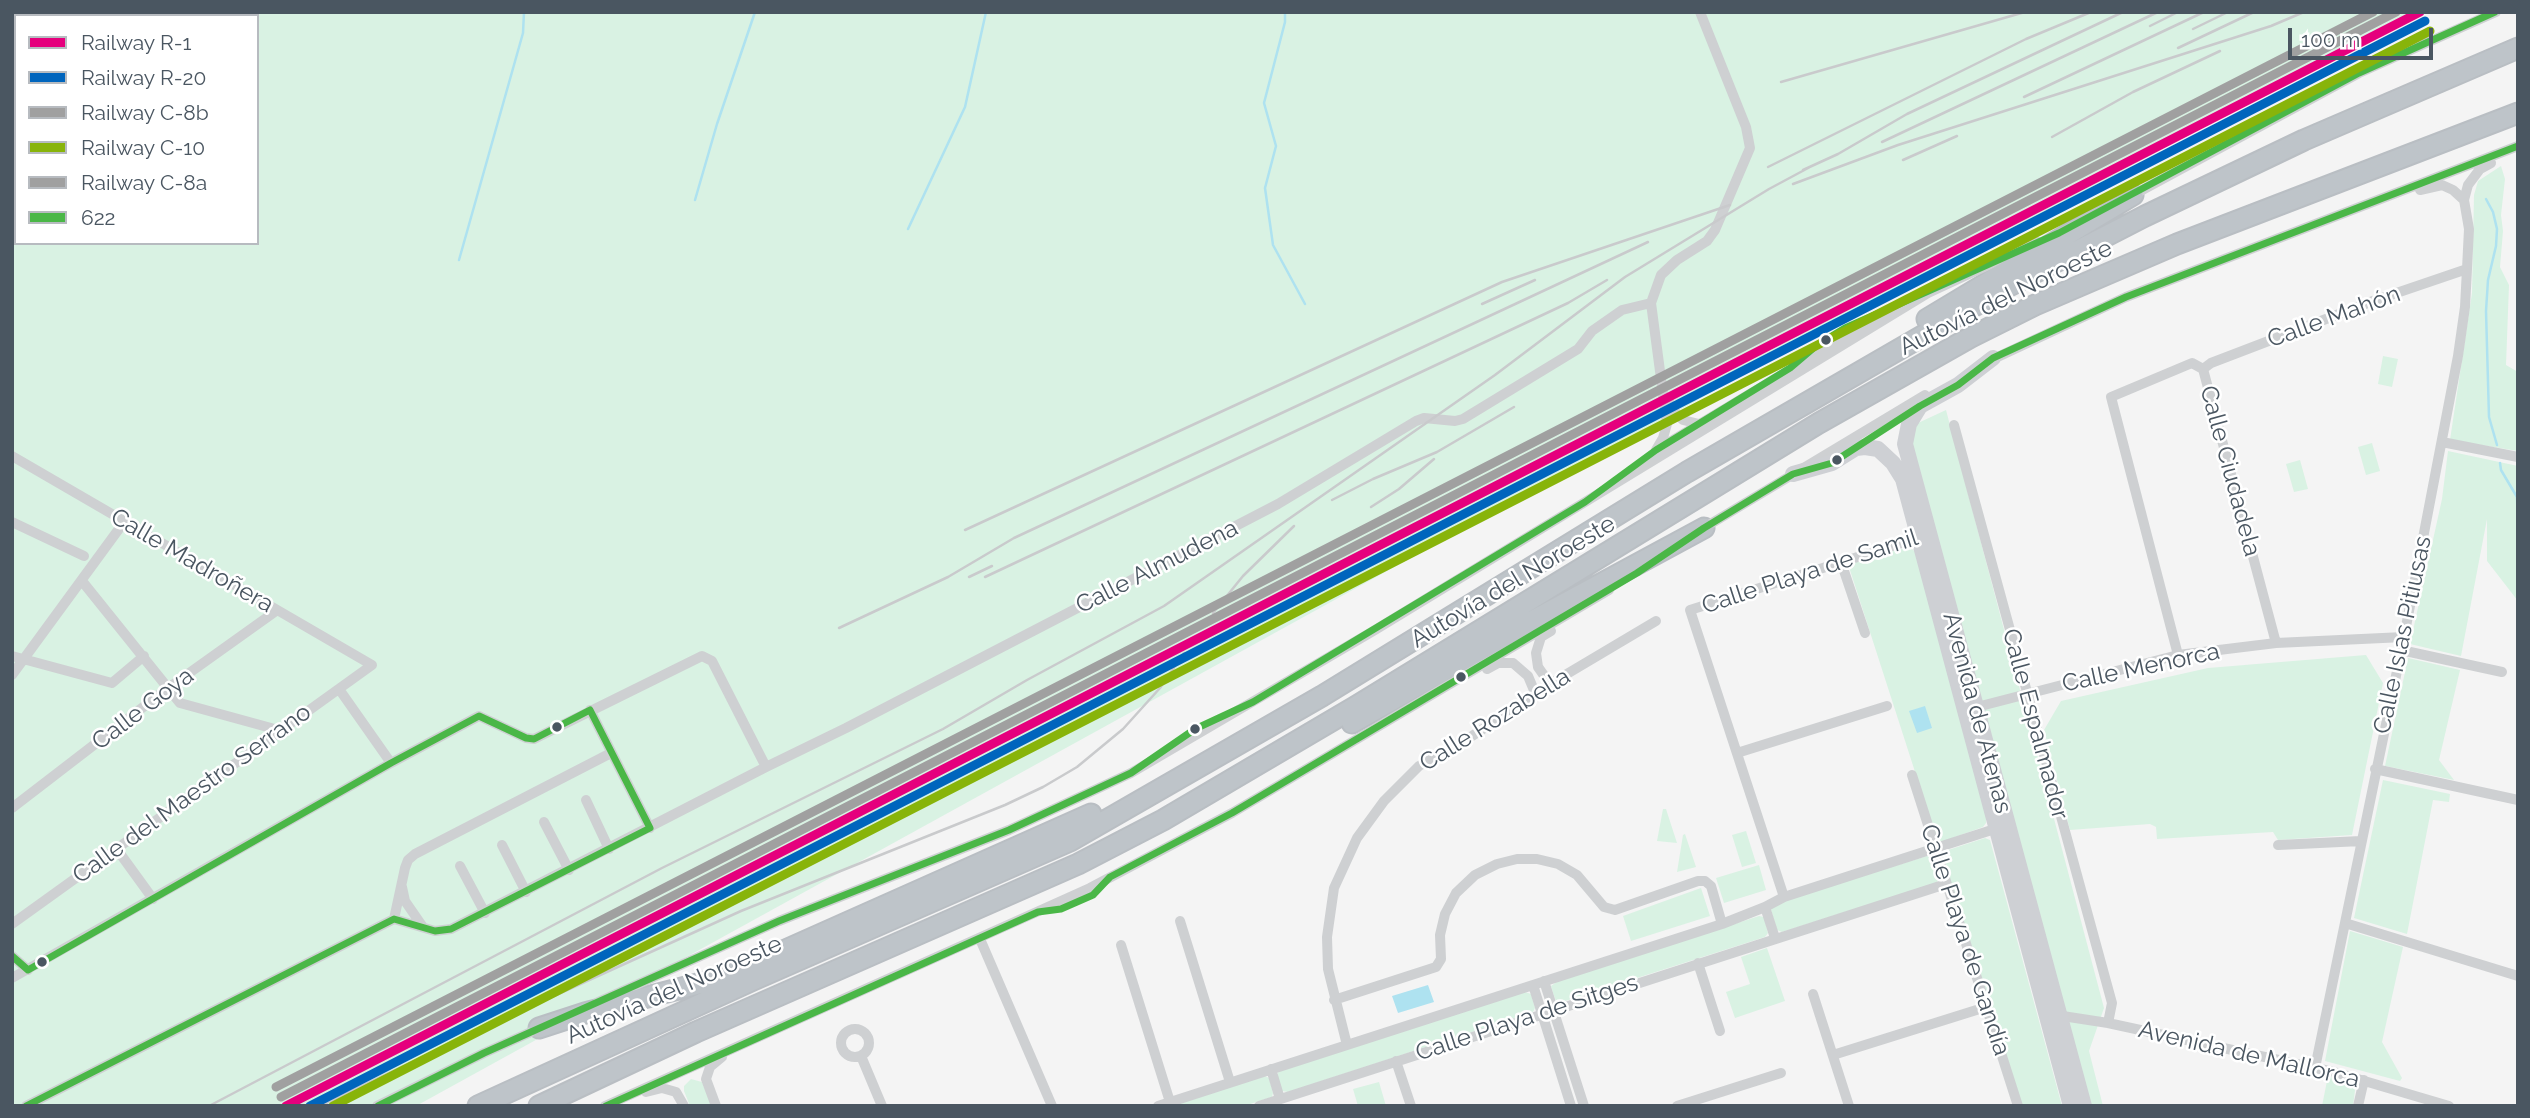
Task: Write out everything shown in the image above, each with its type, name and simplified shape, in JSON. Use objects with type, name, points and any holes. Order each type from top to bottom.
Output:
[{"type":"highway","name":"Autovía del Noroeste","points":[[478,1106],[752,980],[1070,841],[1322,696],[1755,432],[2007,287],[2145,216],[2304,140],[2518,48]]},
{"type":"highway","name":"Autovía del Noroeste","points":[[538,1106],[696,1032],[1078,864],[1175,813],[1819,424],[1971,337],[2035,305],[2177,244],[2518,113]]},
{"type":"highway","points":[[1755,432],[1801,393],[2133,195]]},
{"type":"highway","points":[[1078,864],[1130,850],[1175,827],[1530,622],[1704,528]]},
{"type":"highway","points":[[539,1028],[585,1013],[725,977],[1068,826],[1152,782],[1271,713],[1322,696]]},
{"type":"main road","name":"Avenida de Atenas","points":[[1993,358],[1958,385],[1920,406],[1909,424],[1905,444],[1924,536],[2053,1016],[2071,1106]]},
{"type":"main road","name":"Avenida de Atenas","points":[[1793,474],[1832,463],[1856,448],[1878,449],[1893,463],[1903,479],[1924,536]]},
{"type":"main road","name":"Avenida de Atenas","points":[[2053,1016],[2084,1106]]},
{"type":"street","points":[[1656,450],[1667,424],[1651,303],[1661,275],[1707,241],[1715,230],[1750,148],[1746,127],[1700,12]]},
{"type":"street","points":[[1585,502],[1656,450],[1879,314],[2059,233],[2359,73],[2496,12]]},
{"type":"street","points":[[2383,199],[2442,185],[2464,200],[2468,185],[2480,169],[2518,147]]},
{"type":"street","points":[[1550,684],[1538,667],[1536,653],[1541,637],[1704,528],[1918,398],[1993,358],[2126,297],[2518,147]]},
{"type":"street","name":"Calle Islas Pitiusas","points":[[2315,1068],[2442,442],[2461,331],[2467,269],[2469,229],[2464,200]]},
{"type":"street","name":"Calle Mahón","points":[[2203,369],[2211,363],[2311,325],[2467,269]]},
{"type":"street","points":[[377,1106],[484,1052],[779,921],[1009,830],[1131,773],[1319,663],[1928,293]]},
{"type":"street","name":"Calle Almudena","points":[[394,919],[435,931],[451,929],[485,913],[1278,503],[1416,421],[1424,418],[1455,421],[1463,419],[1578,349],[1592,331],[1622,310],[1651,303]]},
{"type":"street","name":"Calle Ciudadela","points":[[2178,655],[2110,397],[2192,363],[2203,369],[2276,643]]},
{"type":"street","points":[[1664,387],[1673,410],[1683,421],[1699,424]]},
{"type":"street","name":"Calle Espalmador","points":[[1954,425],[2112,1003],[2108,1024]]},
{"type":"street","points":[[2442,442],[2518,457]]},
{"type":"street","name":"Calle Madroñera","points":[[12,456],[372,665]]},
{"type":"street","points":[[12,522],[84,555]]},
{"type":"street","points":[[12,675],[18,657],[82,581],[124,522]]},
{"type":"street","name":"Calle Playa de Samil","points":[[1737,753],[1690,610],[1924,536]]},
{"type":"street","points":[[1841,562],[1865,633]]},
{"type":"street","points":[[604,1106],[1090,888],[1232,813],[1637,573]]},
{"type":"street","points":[[82,581],[180,703],[282,731]]},
{"type":"street","name":"Calle Goya","points":[[12,808],[276,611]]},
{"type":"street","name":"Calle Rozabella","points":[[1347,1045],[1328,969],[1327,937],[1334,888],[1357,838],[1384,801],[1419,766],[1656,621]]},
{"type":"street","name":"Calle Menorca","points":[[1971,708],[2178,655],[2276,643],[2403,637]]},
{"type":"street","points":[[2401,650],[2502,672]]},
{"type":"street","points":[[18,657],[112,683],[144,656]]},
{"type":"street","points":[[12,978],[479,716],[526,738],[534,739],[696,657],[707,656],[766,767]]},
{"type":"street","points":[[1394,716],[1498,663],[1513,663],[1528,676],[1536,695]]},
{"type":"street","name":"Calle del Maestro Serrano","points":[[12,924],[372,665]]},
{"type":"street","points":[[339,689],[391,763]]},
{"type":"street","points":[[1784,897],[1737,753],[1887,706]]},
{"type":"street","points":[[590,710],[650,828]]},
{"type":"street","points":[[26,1106],[394,919],[400,881],[408,860],[415,854],[611,753]]},
{"type":"street","points":[[2375,769],[2518,800]]},
{"type":"street","name":"Calle Playa de Gandía","points":[[1912,775],[2018,1106]]},
{"type":"street","points":[[586,800],[609,849]]},
{"type":"street","points":[[544,822],[569,870]]},
{"type":"street","name":"Calle Playa de Sitges","points":[[1158,1106],[1723,924],[1784,897],[2002,827]]},
{"type":"street","points":[[2278,845],[2361,841]]},
{"type":"street","points":[[502,845],[526,892]]},
{"type":"street","points":[[116,848],[153,899]]},
{"type":"street","points":[[1334,1000],[1436,967],[1441,958],[1440,935],[1445,914],[1456,893],[1475,875],[1497,864],[1517,859],[1537,859],[1558,864],[1577,875],[1604,907],[1615,909],[1705,881],[1711,887],[1723,924]]},
{"type":"street","points":[[460,866],[485,913]]},
{"type":"street","points":[[400,881],[405,901],[423,927]]},
{"type":"street","name":"Calle Playa de Sitges","points":[[1259,1106],[1946,884]]},
{"type":"street","points":[[1765,907],[1775,938]]},
{"type":"street","points":[[1180,921],[1230,1082]]},
{"type":"street","points":[[2345,923],[2518,976]]},
{"type":"street","points":[[980,939],[1052,1106]]},
{"type":"street","points":[[1121,945],[1170,1102]]},
{"type":"street","points":[[12,956],[27,970]]},
{"type":"street","points":[[1698,963],[1720,1031]]},
{"type":"street","points":[[1538,983],[1584,1106]]},
{"type":"street","points":[[1814,994],[1849,1106]]},
{"type":"street","points":[[1833,1055],[1986,1007]]},
{"type":"street","points":[[1548,1011],[1571,1106]]},
{"type":"street","name":"Avenida de Mallorca","points":[[2053,1016],[2108,1024],[2315,1068],[2449,1106]]},
{"type":"street","points":[[716,1106],[706,1079],[710,1067],[739,1045]]},
{"type":"street","points":[[861,1056],[882,1106]]},
{"type":"street","points":[[1396,1061],[1410,1106]]},
{"type":"street","points":[[1271,1069],[1280,1099]]},
{"type":"street","points":[[1677,1106],[1781,1073]]},
{"type":"street","points":[[2358,1106],[2364,1080]]},
{"type":"street","points":[[620,1098],[662,1088],[676,1092],[684,1106]]},
{"type":"green space","points":[[12,12],[2419,12],[1821,332],[416,1106],[12,1106]]},
{"type":"green space","points":[[2501,166],[2505,179],[2500,267],[2509,285],[2506,365],[2518,372],[2518,451],[2450,440],[2472,293],[2474,195],[2478,181]]},
{"type":"green space","points":[[2383,356],[2398,359],[2392,387],[2378,384]]},
{"type":"green space","points":[[1946,410],[2104,1008],[2089,1051],[2103,1106],[2091,1106],[1912,445],[1913,433],[1918,423]]},
{"type":"green space","points":[[2372,443],[2380,471],[2366,475],[2358,447]]},
{"type":"green space","points":[[2448,451],[2518,466],[2518,601],[2487,561],[2487,519],[2461,656],[2410,644],[2442,499]]},
{"type":"green space","points":[[2300,460],[2308,489],[2294,492],[2286,464]]},
{"type":"green space","points":[[1910,548],[1916,552],[1986,815],[1983,827],[1941,842],[1937,840],[1849,567],[1851,563]]},
{"type":"green space","points":[[2366,655],[2383,683],[2352,835],[2278,840],[2273,832],[2157,839],[2156,827],[2150,824],[2070,830],[2044,730],[2061,701],[2208,668]]},
{"type":"green space","points":[[2408,658],[2460,670],[2439,760],[2454,780],[2385,766]]},
{"type":"green space","points":[[2383,780],[2450,794],[2449,802],[2433,800],[2407,934],[2354,918]]},
{"type":"green space","points":[[1663,809],[1666,809],[1677,843],[1657,841]]},
{"type":"green space","points":[[1746,831],[1756,863],[1742,867],[1732,835]]},
{"type":"green space","points":[[1685,834],[1696,867],[1677,872],[1683,835]]},
{"type":"green space","points":[[1985,838],[1990,840],[2062,1106],[2022,1106],[1942,855],[1945,851]]},
{"type":"green space","points":[[1927,856],[1933,858],[1940,878],[1936,883],[1782,932],[1777,930],[1771,910],[1774,903]]},
{"type":"green space","points":[[1759,865],[1766,890],[1724,903],[1716,878]]},
{"type":"green space","points":[[1701,888],[1710,916],[1631,941],[1623,916]]},
{"type":"green space","points":[[1759,916],[1764,917],[1768,933],[1765,937],[1562,1002],[1556,1001],[1551,986],[1558,981]]},
{"type":"green space","points":[[2350,931],[2403,947],[2382,1042],[2402,1078],[2400,1081],[2325,1061]]},
{"type":"green space","points":[[1767,948],[1785,1001],[1735,1018],[1726,992],[1750,984],[1741,957]]},
{"type":"green space","points":[[1525,992],[1531,994],[1535,1008],[1533,1012],[1288,1092],[1282,1091],[1277,1075],[1279,1071]]},
{"type":"green space","points":[[1265,1076],[1269,1078],[1272,1097],[1244,1106],[1172,1106]]},
{"type":"green space","points":[[2328,1076],[2356,1083],[2353,1106],[2322,1106]]},
{"type":"green space","points":[[691,1079],[702,1082],[712,1106],[690,1106],[684,1086]]},
{"type":"green space","points":[[1379,1082],[1386,1106],[1358,1106],[1353,1089]]},
{"type":"water","points":[[1925,706],[1932,728],[1917,733],[1909,711]]},
{"type":"water","points":[[1428,985],[1434,1002],[1398,1013],[1392,996]]},
{"type":"waterway","points":[[459,260],[523,33],[524,12]]},
{"type":"waterway","points":[[695,200],[717,124],[755,12]]},
{"type":"waterway","points":[[908,229],[965,107],[986,12]]},
{"type":"waterway","points":[[1285,12],[1285,22],[1264,103],[1276,146],[1265,188],[1273,245],[1305,304]]},
{"type":"waterway","points":[[2486,199],[2497,229],[2488,280],[2486,311],[2489,417],[2497,445]]},
{"type":"waterway","points":[[2500,463],[2501,470],[2517,497],[2518,530]]},
{"type":"railway","points":[[1781,82],[2025,12]]},
{"type":"railway","points":[[1768,167],[2026,39],[2091,12]]},
{"type":"railway","points":[[1803,170],[1838,154],[1907,114],[2123,12]]},
{"type":"railway","points":[[1882,142],[2158,12]]},
{"type":"railway","points":[[2150,26],[2178,12]]},
{"type":"railway","points":[[2024,97],[2204,12]]},
{"type":"railway","points":[[2193,29],[2228,12]]},
{"type":"railway","points":[[2178,48],[2254,12]]},
{"type":"railway","points":[[1793,184],[1898,145],[2271,26],[2304,12]]},
{"type":"railway","points":[[2052,137],[2133,92],[2220,51]]},
{"type":"railway","points":[[1903,160],[1957,136]]},
{"type":"railway","points":[[209,1106],[662,868],[943,729],[1164,606],[1495,375],[1625,277],[1810,167]]},
{"type":"railway","points":[[965,530],[1502,282],[1730,205]]},
{"type":"railway","points":[[839,628],[948,577],[1014,538],[1648,242]]},
{"type":"railway","points":[[1482,304],[1535,280]]},
{"type":"railway","points":[[985,577],[1568,303],[1607,280]]},
{"type":"railway","points":[[1332,500],[1437,452],[1514,407]]},
{"type":"railway","points":[[1371,507],[1399,489],[1434,459]]},
{"type":"railway","points":[[1213,613],[1243,576],[1294,526]]},
{"type":"railway","points":[[969,577],[992,566]]},
{"type":"railway","points":[[320,1106],[741,911],[1005,805],[1043,787],[1077,767],[1123,729],[1160,688],[1184,653]]},
{"type":"rail line","name":"C-8a","points":[[276,1087],[2373,12]]},
{"type":"rail line","name":"C-8b","points":[[281,1097],[2396,12]]},
{"type":"rail line","name":"R-1","points":[[286,1106],[2420,12]]},
{"type":"rail line","name":"R-20","points":[[310,1106],[2425,21]]},
{"type":"rail line","name":"C-10","points":[[333,1106],[2430,31]]},
{"type":"transit line","name":"622","points":[[378,1106],[484,1053],[779,921],[1009,830],[1131,773],[1195,729],[1253,702],[1585,502],[1656,450],[1790,368],[1817,345],[1845,328],[2059,233],[2359,73],[2495,12]]},
{"type":"transit line","name":"622","points":[[606,1106],[1038,912],[1061,909],[1093,895],[1110,877],[1232,813],[1637,573],[1793,474],[1832,463],[1920,406],[1958,385],[1993,358],[2126,297],[2518,146]]},
{"type":"transit line","name":"622","points":[[12,956],[28,970],[391,763],[479,716],[526,738],[534,739],[590,710],[650,828],[451,929],[435,931],[394,919],[26,1106]]}]
